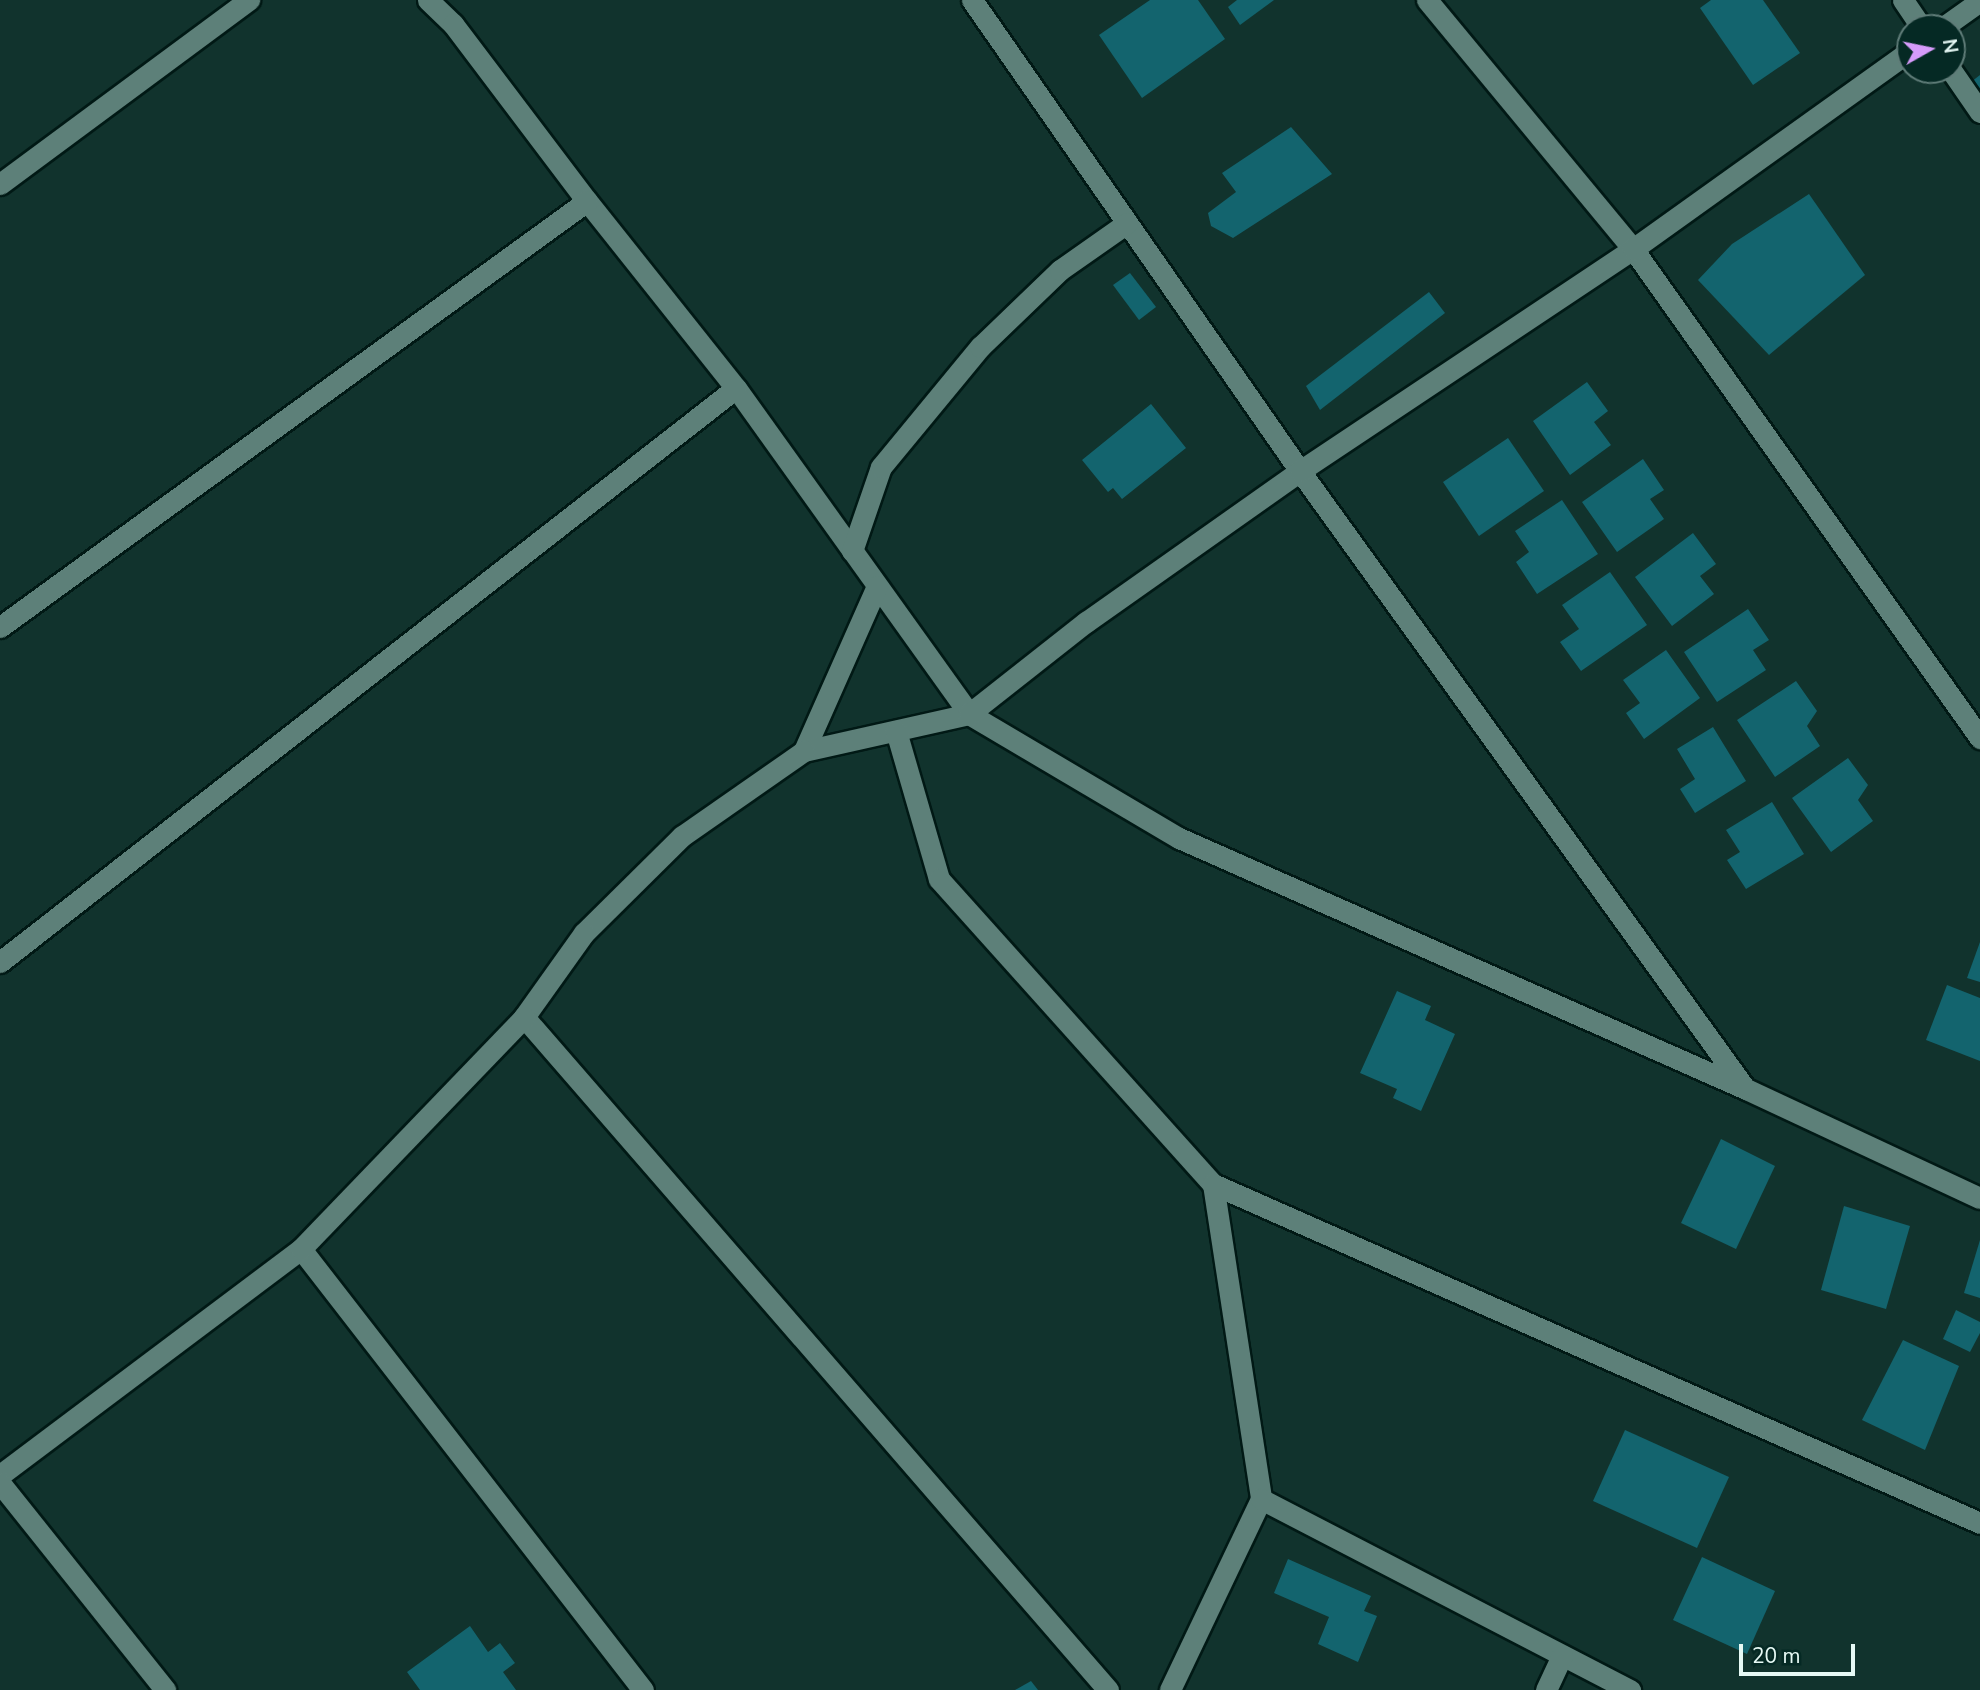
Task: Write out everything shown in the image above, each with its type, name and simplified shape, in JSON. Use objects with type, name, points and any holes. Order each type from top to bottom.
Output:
[{"type":"street","points":[[0,184],[249,0]]},
{"type":"street","points":[[428,0],[453,24],[587,201],[736,388],[969,714],[1179,838],[1745,1089],[1980,1198]]},
{"type":"street","points":[[452,0],[453,24]]},
{"type":"street","points":[[972,0],[1300,471],[1745,1089]]},
{"type":"street","points":[[1427,0],[1633,249],[1980,738]]},
{"type":"street","points":[[1962,14],[1980,1]]},
{"type":"street","points":[[0,1475],[301,1249],[524,1017],[584,933],[682,836],[804,751],[969,714],[1086,622],[1300,471],[1633,249],[1896,61]]},
{"type":"street","points":[[1961,84],[1980,112]]},
{"type":"street","points":[[0,627],[587,201]]},
{"type":"street","points":[[852,551],[881,467],[980,347],[1060,270],[1127,223]]},
{"type":"street","points":[[0,962],[736,388]]},
{"type":"street","points":[[804,751],[877,586]]},
{"type":"street","points":[[896,731],[939,879],[1213,1184],[1980,1523]]},
{"type":"street","points":[[524,1017],[1108,1690]]},
{"type":"street","points":[[1170,1690],[1261,1499],[1213,1184]]},
{"type":"street","points":[[301,1249],[643,1690]]},
{"type":"street","points":[[0,1483],[165,1690]]},
{"type":"street","points":[[1261,1499],[1630,1690]]},
{"type":"street","points":[[1546,1690],[1562,1654]]},
{"type":"building","points":[[1150,0],[1198,0],[1225,39],[1142,98],[1099,35]]},
{"type":"building","points":[[1237,0],[1274,0],[1240,25],[1228,7]]},
{"type":"building","points":[[1711,0],[1763,0],[1800,53],[1753,85],[1700,8]]},
{"type":"building","points":[[1980,75],[1980,95],[1971,82]]},
{"type":"building","points":[[1291,127],[1332,174],[1233,238],[1211,226],[1208,213],[1236,192],[1222,173]]},
{"type":"building","points":[[1809,194],[1865,275],[1769,355],[1698,280],[1732,244]]},
{"type":"building","points":[[1130,273],[1156,307],[1139,320],[1113,285]]},
{"type":"building","points":[[1429,292],[1445,313],[1320,410],[1306,386]]},
{"type":"building","points":[[1587,382],[1608,411],[1594,422],[1611,445],[1570,475],[1533,421]]},
{"type":"building","points":[[1151,404],[1186,448],[1122,499],[1113,488],[1108,492],[1082,460]]},
{"type":"building","points":[[1508,438],[1544,491],[1479,536],[1443,482]]},
{"type":"building","points":[[1643,459],[1664,490],[1650,499],[1664,519],[1617,552],[1582,502]]},
{"type":"building","points":[[1562,500],[1598,554],[1537,594],[1516,562],[1529,552],[1515,531]]},
{"type":"building","points":[[1693,533],[1716,564],[1700,576],[1714,594],[1672,626],[1635,577]]},
{"type":"building","points":[[1610,572],[1647,625],[1581,671],[1560,642],[1579,629],[1562,605]]},
{"type":"building","points":[[1748,609],[1769,640],[1753,650],[1766,670],[1717,702],[1684,652]]},
{"type":"building","points":[[1666,650],[1700,698],[1644,739],[1626,713],[1640,703],[1623,680]]},
{"type":"building","points":[[1796,681],[1817,711],[1807,726],[1820,746],[1775,777],[1737,720]]},
{"type":"building","points":[[1713,727],[1746,781],[1695,813],[1680,789],[1695,779],[1677,749]]},
{"type":"building","points":[[1848,758],[1868,785],[1858,800],[1873,821],[1831,852],[1792,798]]},
{"type":"building","points":[[1772,802],[1804,854],[1746,889],[1727,860],[1740,852],[1726,830]]},
{"type":"building","points":[[1980,942],[1980,982],[1967,978]]},
{"type":"building","points":[[1947,985],[1980,998],[1980,1061],[1926,1040]]},
{"type":"building","points":[[1397,991],[1431,1006],[1425,1020],[1455,1034],[1421,1111],[1393,1098],[1397,1089],[1360,1073]]},
{"type":"building","points":[[1721,1139],[1775,1166],[1736,1249],[1681,1223]]},
{"type":"building","points":[[1844,1206],[1910,1226],[1886,1309],[1821,1290]]},
{"type":"building","points":[[1980,1240],[1980,1298],[1964,1293]]},
{"type":"building","points":[[1956,1310],[1980,1322],[1980,1333],[1970,1352],[1943,1339]]},
{"type":"building","points":[[1903,1340],[1959,1366],[1925,1450],[1862,1420]]},
{"type":"building","points":[[1625,1430],[1729,1477],[1697,1548],[1593,1501]]},
{"type":"building","points":[[1702,1557],[1775,1591],[1747,1654],[1673,1620]]},
{"type":"building","points":[[1288,1559],[1371,1596],[1364,1611],[1377,1616],[1358,1662],[1318,1644],[1329,1617],[1274,1593]]},
{"type":"building","points":[[470,1626],[488,1652],[500,1643],[515,1663],[503,1672],[516,1690],[420,1690],[407,1672]]},
{"type":"building","points":[[1031,1681],[1038,1690],[1015,1690]]}]
